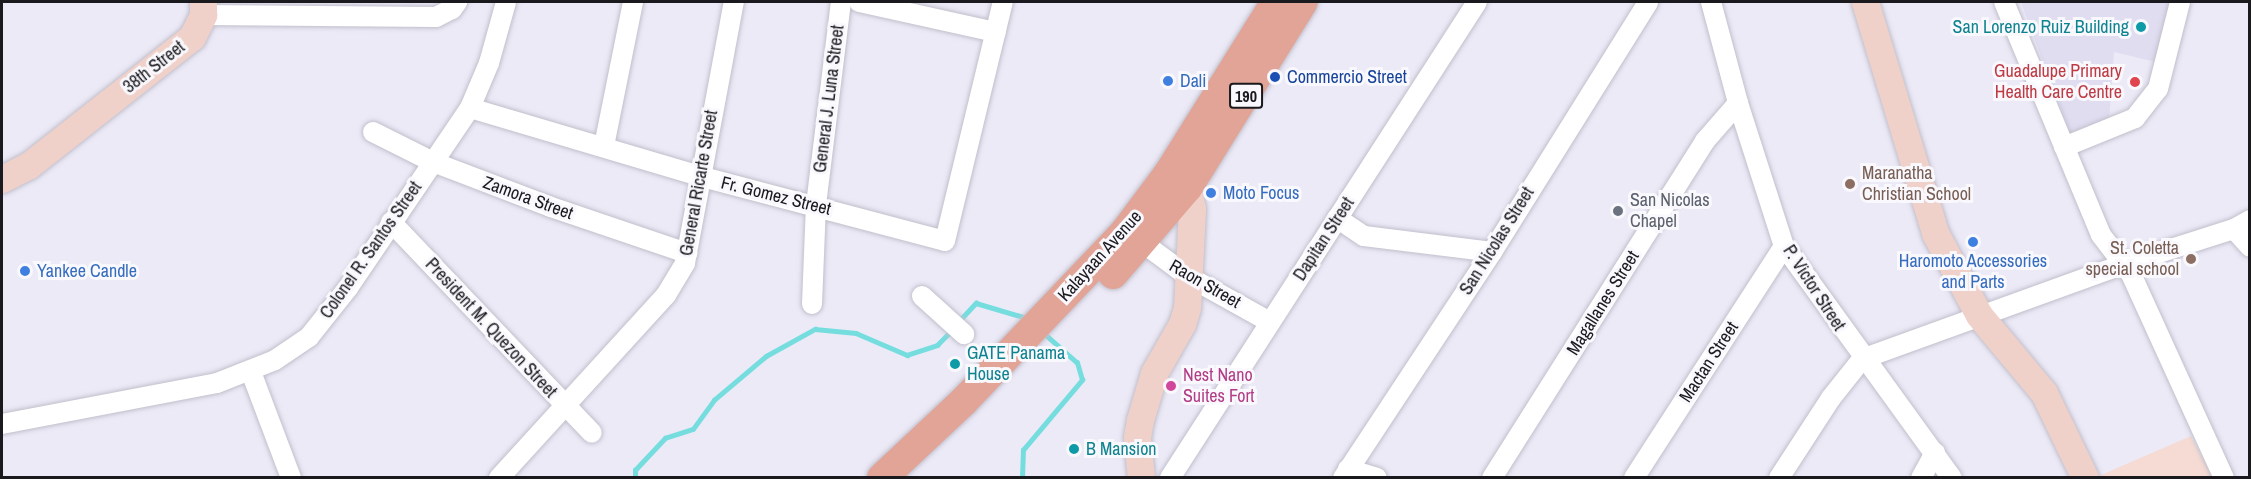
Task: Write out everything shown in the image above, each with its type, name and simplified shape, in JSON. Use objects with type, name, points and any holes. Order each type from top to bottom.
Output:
[{"type":"main road","name":"Kalayaan Avenue","points":[[909,477],[1063,312],[1143,243],[1276,2]]},
{"type":"main road","name":"Kalayaan Avenue","points":[[1063,312],[1125,232],[1178,180],[1303,2]]},
{"type":"main road","name":"Kalayaan Avenue","points":[[882,477],[1027,349]]},
{"type":"street","name":"38th Street","points":[[2,179],[28,166],[192,37],[203,8],[436,17],[452,9],[457,2]]},
{"type":"street","name":"Colonel R. Santos Street","points":[[2,424],[176,393],[251,372],[309,337],[348,288],[470,108],[489,63],[506,2]]},
{"type":"street","points":[[604,146],[633,2]]},
{"type":"street","name":"General Ricarte Street","points":[[499,477],[666,295],[687,253],[699,176],[734,2]]},
{"type":"street","name":"General J. Luna Street","points":[[812,304],[816,205],[841,2]]},
{"type":"street","points":[[859,2],[996,32],[1003,2]]},
{"type":"street","name":"Dapitan Street","points":[[1170,477],[1477,2]]},
{"type":"street","name":"San Nicolas Street","points":[[1346,473],[1492,252],[1648,2]]},
{"type":"street","name":"P. Victor Street","points":[[1711,2],[1738,103],[1784,246],[1862,358],[1952,477]]},
{"type":"street","points":[[1865,2],[1919,191],[1953,273],[1979,315],[2044,393],[2085,477]]},
{"type":"street","points":[[2004,2],[2100,235],[2121,265],[2131,274],[2224,477]]},
{"type":"street","points":[[2064,147],[2135,118],[2158,89],[2180,2]]},
{"type":"street","name":"Fr. Gomez Street","points":[[470,108],[699,176],[816,205],[945,241],[996,32]]},
{"type":"street","name":"Magallanes Street","points":[[1492,477],[1705,141],[1738,103]]},
{"type":"street","name":"Zamora Street","points":[[373,132],[433,162],[551,207],[687,253]]},
{"type":"street","points":[[1141,477],[1137,437],[1140,420],[1154,373],[1182,324],[1189,277],[1192,209],[1178,180]]},
{"type":"street","points":[[1337,218],[1364,236],[1492,252]]},
{"type":"street","name":"President M. Quezon Street","points":[[391,222],[592,433]]},
{"type":"street","points":[[1779,477],[1831,398],[1862,358],[2242,224],[2250,247]]},
{"type":"street","name":"Raon Street","points":[[1143,243],[1189,277],[1270,322]]},
{"type":"street","name":"Mactan Street","points":[[1634,477],[1784,246]]},
{"type":"street","points":[[922,296],[964,334]]},
{"type":"street","points":[[251,372],[291,477]]},
{"type":"street","points":[[1921,477],[1935,453]]},
{"type":"street","points":[[1346,473],[1377,477]]},
{"type":"shaded area","points":[[2021,2],[2174,2],[2160,63],[2114,52],[2109,122],[2070,134]]},
{"type":"shaded area","points":[[2191,436],[2213,477],[2094,478]]},
{"type":"waterway","points":[[959,321],[976,303],[1027,318]]},
{"type":"waterway","points":[[635,478],[635,470],[665,438],[693,429],[714,400],[766,356],[815,329],[856,333],[907,355],[937,345],[952,330]]},
{"type":"waterway","points":[[1022,478],[1023,450],[1082,380],[1077,363],[1042,332]]},
{"type":"place","name":"San Lorenzo Ruiz Building","points":[[2141,27]]},
{"type":"place","name":"Commercio Street","points":[[1275,77]]},
{"type":"place","name":"Dali","points":[[1168,81]]},
{"type":"place","name":"Guadalupe Primary Health Care Centre","points":[[2135,82]]},
{"type":"place","name":"Maranatha Christian School","points":[[1850,184]]},
{"type":"place","name":"Moto Focus","points":[[1211,193]]},
{"type":"place","name":"San Nicolas Chapel","points":[[1618,211]]},
{"type":"place","name":"Haromoto Accessories and Parts","points":[[1973,242]]},
{"type":"place","name":"St. Coletta special school","points":[[2191,259]]},
{"type":"place","name":"Yankee Candle","points":[[25,271]]},
{"type":"place","name":"GATE Panama House","points":[[955,364]]},
{"type":"place","name":"Nest Nano Suites Fort","points":[[1171,386]]},
{"type":"place","name":"B Mansion","points":[[1074,449]]}]
